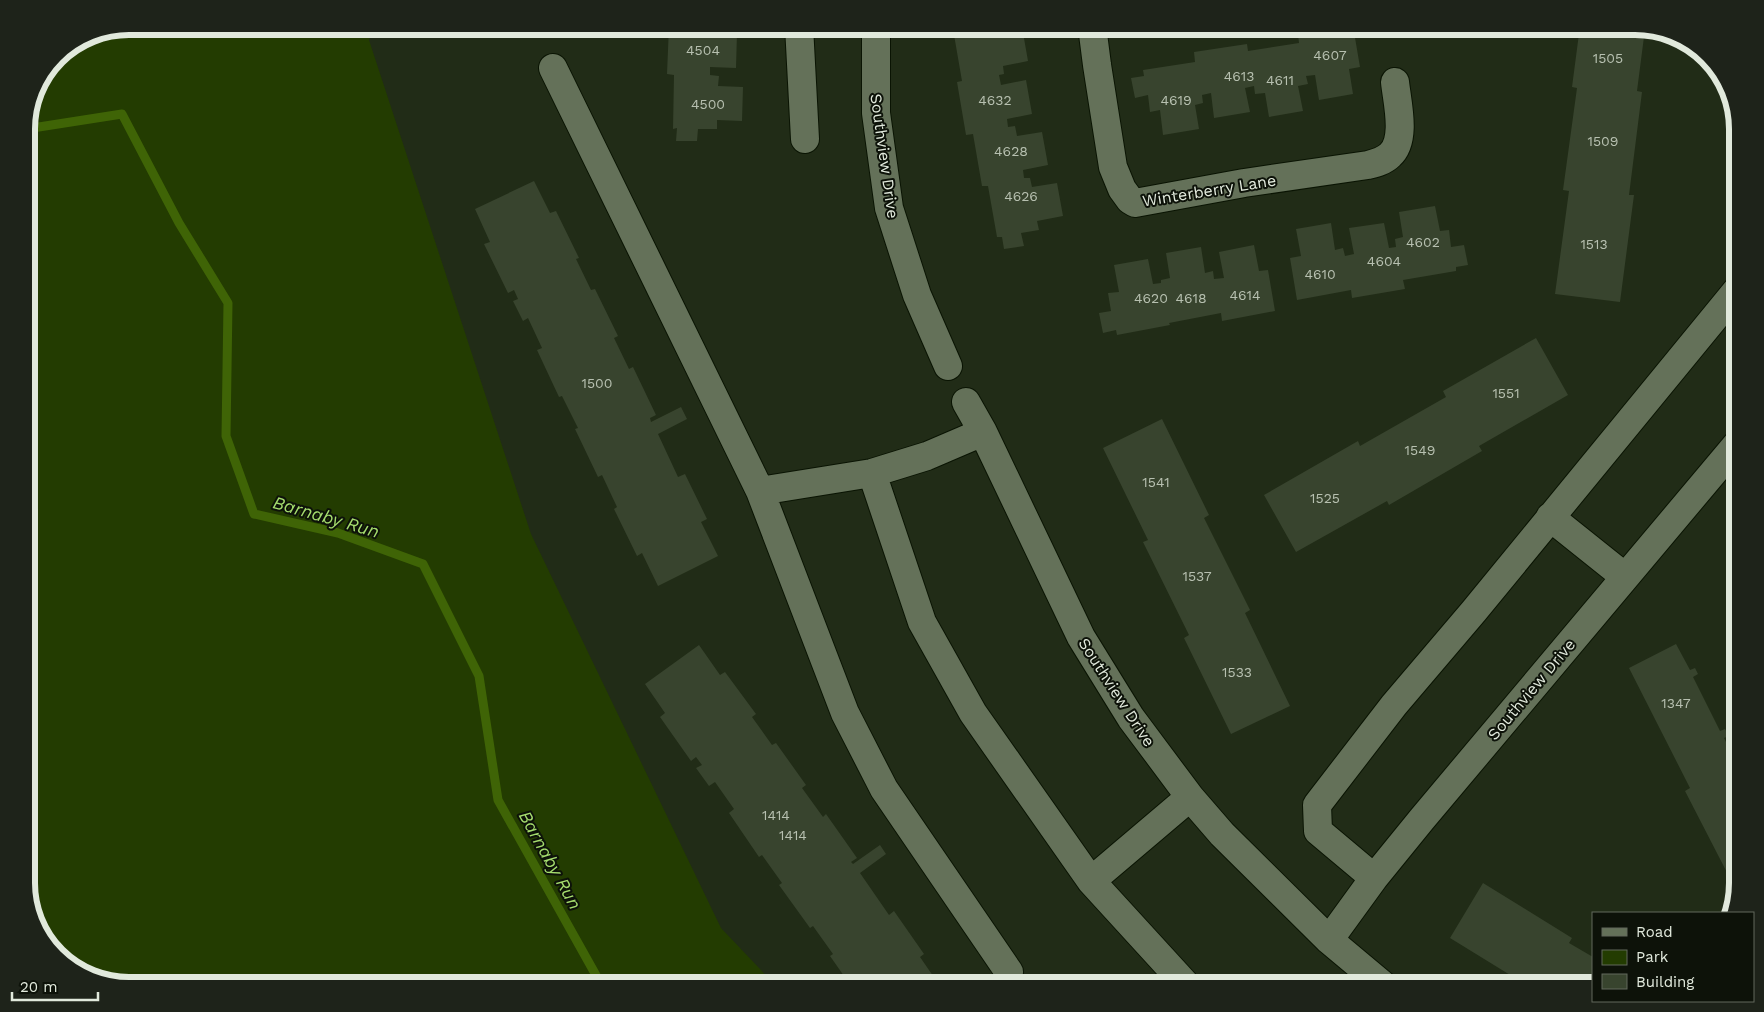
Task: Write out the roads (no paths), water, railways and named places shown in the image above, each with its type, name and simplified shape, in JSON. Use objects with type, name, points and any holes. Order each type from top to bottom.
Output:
[{"type":"street","points":[[799,35],[805,139]]},
{"type":"street","name":"Southview Drive","points":[[876,35],[876,113],[889,208],[917,295],[948,366]]},
{"type":"street","name":"Winterberry Lane","points":[[1093,35],[1114,167],[1122,190],[1130,200],[1135,202],[1244,183],[1368,165],[1383,160],[1391,155],[1398,140],[1400,126],[1395,82]]},
{"type":"street","points":[[553,68],[760,491],[845,714],[884,789],[1009,972]]},
{"type":"street","points":[[1374,878],[1318,831],[1318,805],[1394,705],[1474,611],[1729,300]]},
{"type":"street","name":"Southview Drive","points":[[966,402],[983,432],[1081,637],[1131,718],[1190,797],[1222,834],[1329,940],[1373,977]]},
{"type":"street","points":[[760,491],[872,473],[927,456],[983,432]]},
{"type":"street","name":"Southview Drive","points":[[1329,940],[1374,878],[1729,454]]},
{"type":"street","points":[[872,473],[922,622],[973,713],[1092,881],[1179,977]]},
{"type":"street","points":[[1550,517],[1625,577]]},
{"type":"street","points":[[1092,881],[1190,797]]},
{"type":"waterway","name":"Barnaby Run","points":[[35,128],[122,114],[179,223],[228,303],[226,436],[254,514],[338,533],[423,564],[479,676],[498,800],[597,977]]}]
